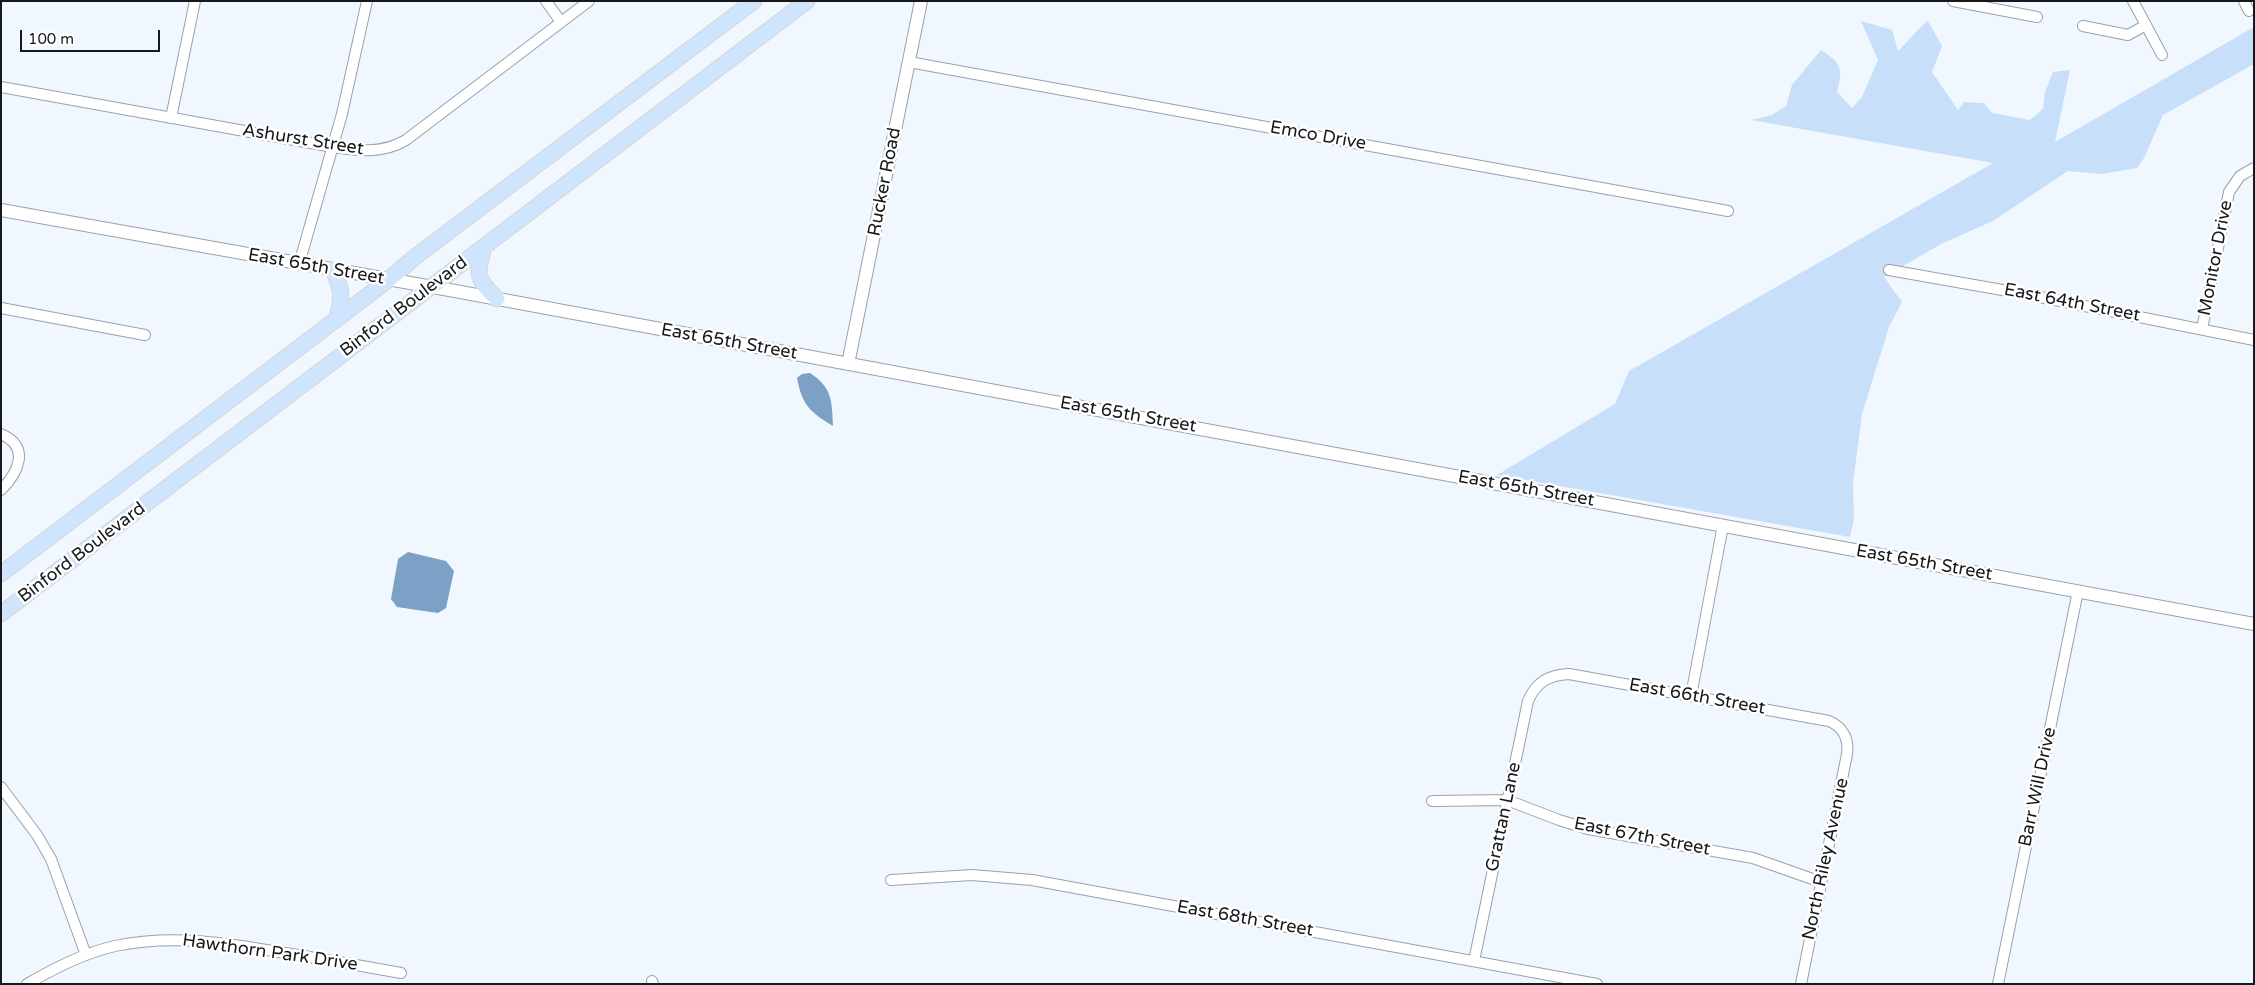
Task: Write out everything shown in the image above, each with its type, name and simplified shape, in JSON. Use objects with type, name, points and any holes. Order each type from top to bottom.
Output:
[{"type":"main road","name":"Binford Boulevard","points":[[1,574],[388,280],[415,257],[754,1]]},
{"type":"main road","name":"Binford Boulevard","points":[[1,614],[807,1]]},
{"type":"main road","points":[[484,247],[478,268],[478,277],[497,299]]},
{"type":"main road","points":[[333,270],[340,285],[342,295],[337,319]]},
{"type":"street","points":[[171,118],[194,1]]},
{"type":"street","points":[[299,264],[347,96],[367,1]]},
{"type":"street","points":[[546,1],[561,22]]},
{"type":"street","name":"Ashurst Street","points":[[1,87],[333,147],[374,152],[403,142],[589,1]]},
{"type":"street","name":"Rucker Road","points":[[848,364],[921,1]]},
{"type":"street","points":[[1953,1],[2037,16]]},
{"type":"street","points":[[2133,1],[2162,55]]},
{"type":"street","points":[[2244,1],[2249,11]]},
{"type":"street","points":[[2083,26],[2128,35],[2146,25]]},
{"type":"street","name":"Emco Drive","points":[[909,62],[1728,211]]},
{"type":"street","name":"Monitor Drive","points":[[2202,329],[2229,192],[2240,176],[2254,168]]},
{"type":"street","name":"East 65th Street","points":[[1,210],[388,280],[432,286],[2254,624]]},
{"type":"street","name":"East 64th Street","points":[[1889,270],[2025,294],[2254,340]]},
{"type":"street","points":[[1,308],[145,335]]},
{"type":"street","points":[[1,434],[12,442],[19,457],[18,468],[13,478],[1,490]]},
{"type":"street","points":[[1692,696],[1722,526]]},
{"type":"street","name":"Barr Will Drive","points":[[1998,984],[2078,591]]},
{"type":"street","name":"East 66th Street","points":[[1544,679],[1556,675],[1569,674],[1829,721],[1841,729],[1845,735]]},
{"type":"street","name":"Grattan Lane","points":[[1474,961],[1528,700],[1537,685],[1544,679]]},
{"type":"street","name":"North Riley Avenue","points":[[1801,984],[1848,754],[1845,735]]},
{"type":"street","points":[[1,787],[37,835],[51,859],[86,955]]},
{"type":"street","name":"East 67th Street","points":[[1432,801],[1508,800],[1588,829],[1752,858],[1821,882]]},
{"type":"street","name":"East 68th Street","points":[[891,880],[972,875],[1032,880],[1597,984]]},
{"type":"street","name":"Hawthorn Park Drive","points":[[27,984],[51,970],[86,955],[114,946],[192,939],[230,943],[401,973]]},
{"type":"shaded area","points":[[1861,21],[1892,30],[1898,51],[1928,21],[1942,46],[1932,72],[1958,110],[1964,102],[1984,103],[1992,113],[2030,120],[2043,109],[2045,92],[2053,72],[2070,70],[2055,142],[2254,27],[2254,64],[2163,115],[2144,158],[2137,168],[2102,174],[2068,171],[1993,221],[1941,244],[1884,277],[1902,302],[1889,327],[1862,414],[1853,483],[1854,519],[1850,537],[1497,475],[1615,404],[1629,371],[1993,163],[1751,120],[1772,115],[1786,106],[1792,85],[1821,50],[1837,63],[1840,77],[1837,92],[1852,108],[1862,97],[1878,60]]},
{"type":"shaded area","points":[[810,373],[827,389],[831,402],[833,426],[808,407],[802,395],[797,378],[802,374]]},
{"type":"shaded area","points":[[408,552],[446,561],[454,571],[446,608],[438,613],[397,607],[391,599],[398,559]]}]
